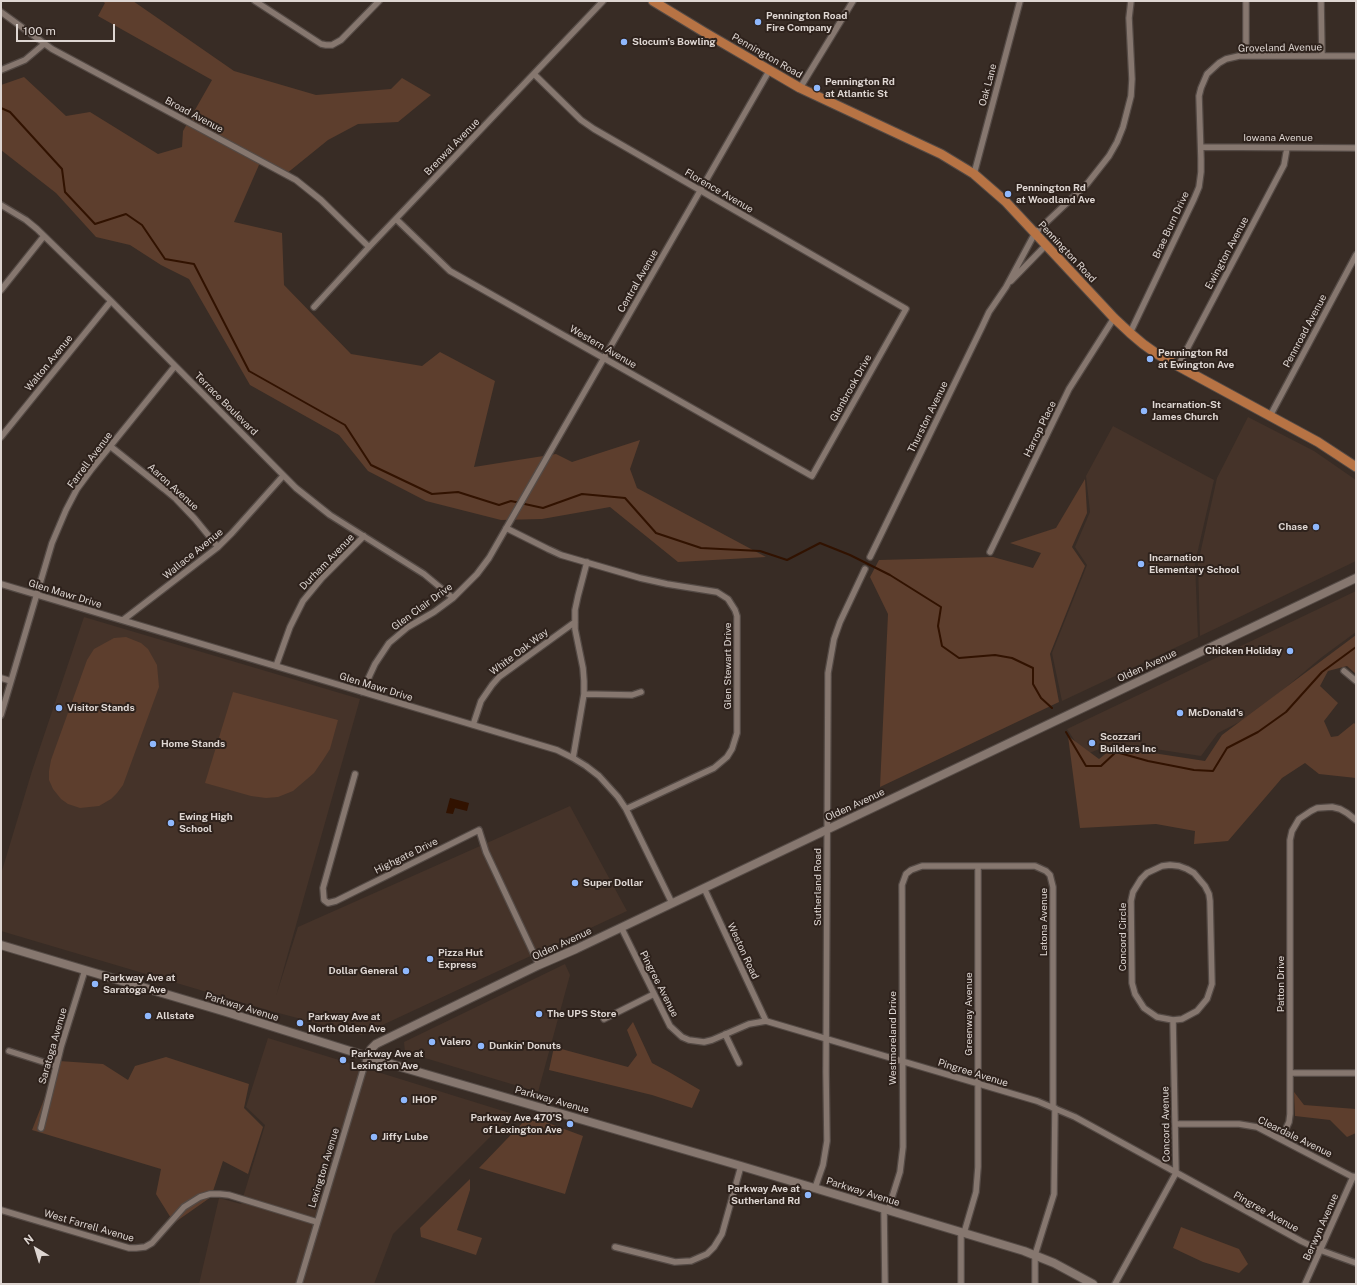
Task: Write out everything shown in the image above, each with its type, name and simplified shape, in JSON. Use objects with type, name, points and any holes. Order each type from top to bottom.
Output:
[{"type":"main road","name":"Pennington Road","points":[[653,1],[800,88],[941,154],[974,174],[1005,201],[1114,318],[1130,333],[1157,354],[1318,442],[1356,467]]},
{"type":"main road","name":"Olden Avenue","points":[[368,1056],[371,1049],[376,1044],[539,965],[1356,578]]},
{"type":"main road","name":"Parkway Avenue","points":[[1,945],[368,1056],[963,1232],[1035,1255],[1074,1273],[1093,1284]]},
{"type":"street","points":[[255,1],[321,44],[332,45],[339,41],[379,1]]},
{"type":"street","name":"Brenwal Avenue","points":[[314,306],[603,1]]},
{"type":"street","points":[[800,88],[854,1]]},
{"type":"street","name":"Oak Lane","points":[[974,174],[1020,1]]},
{"type":"street","name":"Thurston Avenue","points":[[870,557],[989,312],[1006,287],[1035,233],[1098,172],[1109,156],[1121,132],[1128,111],[1132,79],[1129,18],[1131,1]]},
{"type":"street","points":[[1246,1],[1246,56]]},
{"type":"street","points":[[1321,1],[1322,56]]},
{"type":"street","name":"Broad Avenue","points":[[1,12],[44,44],[296,180],[321,200],[369,247]]},
{"type":"street","points":[[1,70],[25,60],[44,44]]},
{"type":"street","name":"Groveland Avenue","points":[[1209,72],[1219,63],[1233,57],[1356,56]]},
{"type":"street","name":"Central Avenue","points":[[523,500],[769,71]]},
{"type":"street","name":"Brae Burn Drive","points":[[1130,333],[1194,199],[1198,187],[1201,172],[1199,96],[1203,81],[1209,72]]},
{"type":"street","name":"Florence Avenue","points":[[534,74],[581,120],[594,129],[906,309]]},
{"type":"street","name":"Iowana Avenue","points":[[1201,147],[1356,148]]},
{"type":"street","name":"Ewington Avenue","points":[[1178,366],[1284,165],[1287,148]]},
{"type":"street","name":"Terrace Boulevard","points":[[1,205],[26,220],[44,236],[176,366],[283,476],[314,504],[424,574],[453,598]]},
{"type":"street","name":"Western Avenue","points":[[396,219],[450,271],[812,476]]},
{"type":"street","points":[[1,290],[44,236]]},
{"type":"street","name":"Thurston Avenue","points":[[1006,287],[1046,245]]},
{"type":"street","name":"Pennroad Avenue","points":[[1270,416],[1356,255]]},
{"type":"street","name":"Walton Avenue","points":[[1,437],[111,301]]},
{"type":"street","name":"Glenbrook Drive","points":[[812,476],[906,309]]},
{"type":"street","name":"Harrop Place","points":[[990,552],[1069,389],[1114,318]]},
{"type":"street","name":"Farrell Avenue","points":[[1,715],[52,543],[66,510],[91,470],[176,366]]},
{"type":"street","name":"Aaron Avenue","points":[[110,446],[176,500],[195,519],[218,547]]},
{"type":"street","name":"Wallace Avenue","points":[[123,620],[218,547],[232,534],[283,476]]},
{"type":"street","name":"Glen Clair Drive","points":[[362,692],[375,664],[389,644],[408,627],[434,612],[453,598],[477,574],[489,558],[523,500]]},
{"type":"street","name":"Glen Stewart Drive","points":[[506,528],[548,549],[587,562],[640,578],[717,592],[732,603],[737,616],[737,733],[732,749],[727,757],[714,768],[626,809]]},
{"type":"street","name":"Durham Avenue","points":[[276,666],[290,627],[303,601],[322,578],[364,536]]},
{"type":"street","points":[[572,758],[584,694],[583,668],[577,642],[575,622],[578,596],[587,562]]},
{"type":"street","name":"Sutherland Road","points":[[815,1188],[823,1165],[827,1141],[826,1038],[828,673],[834,639],[843,614],[864,569]]},
{"type":"street","name":"Glen Mawr Drive","points":[[1,584],[557,750],[586,766],[599,776],[618,797],[626,809],[672,903]]},
{"type":"street","name":"White Oak Way","points":[[474,725],[481,701],[499,677],[575,622]]},
{"type":"street","points":[[1344,671],[1356,681]]},
{"type":"street","points":[[1,678],[11,681]]},
{"type":"street","points":[[584,694],[632,695],[640,692]]},
{"type":"street","name":"Highgate Drive","points":[[355,774],[323,888],[324,900],[328,903],[336,901],[479,830],[486,852],[539,965]]},
{"type":"street","name":"Patton Drive","points":[[1281,1139],[1289,1122],[1290,1114],[1290,845],[1292,831],[1304,815],[1324,807],[1340,809],[1356,820]]},
{"type":"street","name":"Concord Circle","points":[[1170,865],[1187,869],[1194,873],[1205,886],[1209,894],[1212,984],[1207,999],[1197,1011],[1182,1018],[1173,1020],[1150,1014],[1138,1002],[1132,983],[1131,901],[1136,885],[1147,873],[1162,866],[1170,865]]},
{"type":"street","name":"Latona Avenue","points":[[914,869],[922,866],[1035,866],[1046,871],[1050,875],[1053,882],[1054,1194],[1035,1255],[1035,1284]]},
{"type":"street","name":"Greenway Avenue","points":[[961,1284],[963,1232],[976,1192],[978,1178],[978,866]]},
{"type":"street","name":"Westmoreland Drive","points":[[885,1284],[886,1209],[900,1172],[902,1158],[902,885],[906,874],[914,869]]},
{"type":"street","name":"Weston Road","points":[[704,888],[766,1021]]},
{"type":"street","name":"Pingree Avenue","points":[[621,927],[670,1026],[682,1037],[689,1040],[704,1042],[749,1024],[766,1021],[1037,1101],[1075,1117],[1301,1242],[1356,1263]]},
{"type":"street","name":"Saratoga Avenue","points":[[41,1128],[56,1066],[85,970]]},
{"type":"street","points":[[604,1019],[654,994]]},
{"type":"street","name":"Concord Avenue","points":[[1115,1284],[1176,1173],[1173,1020]]},
{"type":"street","points":[[725,1034],[739,1063]]},
{"type":"street","points":[[9,1051],[56,1066]]},
{"type":"street","name":"Lexington Avenue","points":[[299,1284],[368,1056]]},
{"type":"street","points":[[1291,1073],[1356,1073]]},
{"type":"street","name":"Cleardale Avenue","points":[[1175,1124],[1248,1125],[1281,1139],[1355,1177]]},
{"type":"street","points":[[615,1247],[675,1262],[691,1261],[707,1254],[714,1248],[722,1234],[741,1166]]},
{"type":"street","name":"Berwyn Avenue","points":[[1305,1284],[1355,1177]]},
{"type":"street","name":"West Farrell Avenue","points":[[1,1210],[129,1248],[145,1247],[152,1243],[184,1207],[200,1197],[210,1194],[229,1195],[317,1222]]},
{"type":"shaded area","points":[[102,1],[133,1],[234,71],[316,95],[391,89],[402,78],[431,95],[398,122],[358,124],[328,140],[286,174],[262,158],[234,222],[282,233],[284,285],[351,354],[422,366],[440,352],[495,381],[474,467],[556,454],[572,462],[640,440],[630,469],[637,488],[766,557],[678,562],[610,507],[542,519],[501,520],[426,501],[368,471],[339,435],[250,385],[189,279],[161,265],[130,245],[96,237],[56,193],[1,150],[1,85],[24,77],[66,116],[90,112],[158,154],[182,147],[183,131],[212,80],[98,16],[105,3]]},
{"type":"shaded area","points":[[1248,417],[1314,451],[1356,480],[1356,561],[1200,636],[1198,563],[1217,478]]},
{"type":"shaded area","name":"Incarnation Elementary School","points":[[1113,426],[1214,480],[1195,563],[1198,637],[1062,701],[1052,653],[1087,565],[1075,547],[1090,512],[1086,476]]},
{"type":"shaded area","points":[[1085,479],[1087,513],[1072,547],[1085,566],[1050,654],[1059,702],[880,787],[888,614],[870,577],[879,560],[993,557],[1033,568],[1041,553],[1010,543],[1056,528]]},
{"type":"shaded area","points":[[1356,591],[1356,632],[1322,657],[1253,715],[1218,733],[1201,756],[1115,743],[1084,755],[1067,729]]},
{"type":"shaded area","name":"Ewing High School","points":[[84,617],[360,699],[276,996],[298,927],[570,806],[627,911],[361,1035],[271,1011],[1,931],[1,874],[32,771]]},
{"type":"shaded area","points":[[1356,635],[1356,674],[1347,666],[1328,671],[1320,686],[1338,703],[1324,721],[1331,737],[1338,736],[1354,723],[1356,725],[1356,778],[1319,774],[1305,763],[1282,778],[1228,841],[1194,844],[1195,831],[1156,824],[1080,828],[1068,736],[1099,759],[1114,747],[1205,761],[1222,735]]},
{"type":"shaded area","points":[[126,637],[141,643],[148,649],[157,665],[159,687],[123,785],[111,799],[99,806],[80,808],[68,804],[61,799],[53,789],[49,780],[51,760],[87,660],[94,649],[114,638]]},
{"type":"shaded area","points":[[233,692],[338,720],[330,749],[314,773],[293,791],[278,797],[266,798],[251,796],[205,783]]},
{"type":"shaded area","points":[[450,798],[469,803],[467,811],[455,808],[453,814],[446,813]]},
{"type":"shaded area","points":[[565,964],[570,975],[538,1092],[405,1052],[404,1042]]},
{"type":"shaded area","points":[[633,1022],[652,1063],[700,1090],[692,1108],[652,1095],[549,1070],[554,1047],[628,1067],[637,1055],[627,1030]]},
{"type":"shaded area","points":[[268,1038],[513,1114],[393,1234],[374,1284],[199,1284],[219,1198],[241,1204],[265,1125],[246,1107]]},
{"type":"shaded area","points":[[166,1057],[249,1084],[244,1108],[263,1127],[248,1174],[223,1161],[211,1197],[174,1223],[156,1194],[161,1169],[32,1130],[59,1061],[103,1064],[128,1080],[135,1066]]},
{"type":"shaded area","points":[[1294,1092],[1304,1105],[1356,1109],[1356,1133],[1347,1137],[1330,1120],[1295,1116]]},
{"type":"shaded area","points":[[529,1116],[583,1136],[565,1194],[479,1168]]},
{"type":"shaded area","points":[[470,1179],[470,1190],[457,1230],[482,1238],[476,1255],[421,1237],[420,1228]]},
{"type":"shaded area","points":[[1181,1227],[1239,1249],[1248,1264],[1239,1273],[1203,1262],[1173,1248]]},
{"type":"waterway","points":[[1,108],[10,112],[62,169],[65,192],[95,224],[126,214],[142,225],[165,259],[194,264],[249,371],[345,425],[371,465],[432,494],[458,492],[499,505],[511,501],[543,508],[582,494],[625,498],[656,533],[701,548],[760,551],[787,560],[820,543],[850,555],[890,575],[941,607],[938,626],[942,646],[959,658],[995,655],[1012,658],[1033,668],[1033,684],[1041,698],[1052,708]]},
{"type":"waterway","points":[[1066,732],[1086,766],[1101,766],[1116,752],[1148,761],[1194,770],[1213,771],[1227,748],[1258,732],[1286,712],[1322,672],[1356,647]]},
{"type":"place","name":"Pennington Road Fire Company","points":[[758,22]]},
{"type":"place","name":"Slocum's Bowling","points":[[624,42]]},
{"type":"place","name":"Pennington Rd at Atlantic St","points":[[817,88]]},
{"type":"place","name":"Pennington Rd at Woodland Ave","points":[[1008,194]]},
{"type":"place","name":"Pennington Rd at Ewington Ave","points":[[1150,359]]},
{"type":"place","name":"Incarnation-St James Church","points":[[1144,411]]},
{"type":"place","name":"Chase","points":[[1316,527]]},
{"type":"place","name":"Incarnation Elementary School","points":[[1141,564]]},
{"type":"place","name":"Chicken Holiday","points":[[1290,651]]},
{"type":"place","name":"Visitor Stands","points":[[59,708]]},
{"type":"place","name":"McDonald's","points":[[1180,713]]},
{"type":"place","name":"Scozzari Builders Inc","points":[[1092,743]]},
{"type":"place","name":"Home Stands","points":[[153,744]]},
{"type":"place","name":"Ewing High School","points":[[171,823]]},
{"type":"place","name":"Super Dollar","points":[[575,883]]},
{"type":"place","name":"Pizza Hut Express","points":[[430,959]]},
{"type":"place","name":"Dollar General","points":[[406,971]]},
{"type":"place","name":"Parkway Ave at Saratoga Ave","points":[[95,984]]},
{"type":"place","name":"The UPS Store","points":[[539,1014]]},
{"type":"place","name":"Allstate","points":[[148,1016]]},
{"type":"place","name":"Parkway Ave at North Olden Ave","points":[[300,1023]]},
{"type":"place","name":"Valero","points":[[432,1042]]},
{"type":"place","name":"Dunkin' Donuts","points":[[481,1046]]},
{"type":"place","name":"Parkway Ave at Lexington Ave","points":[[343,1060]]},
{"type":"place","name":"IHOP","points":[[404,1100]]},
{"type":"place","name":"Parkway Ave 470'S of Lexington Ave","points":[[570,1124]]},
{"type":"place","name":"Jiffy Lube","points":[[374,1137]]},
{"type":"place","name":"Parkway Ave at Sutherland Rd","points":[[808,1195]]}]
